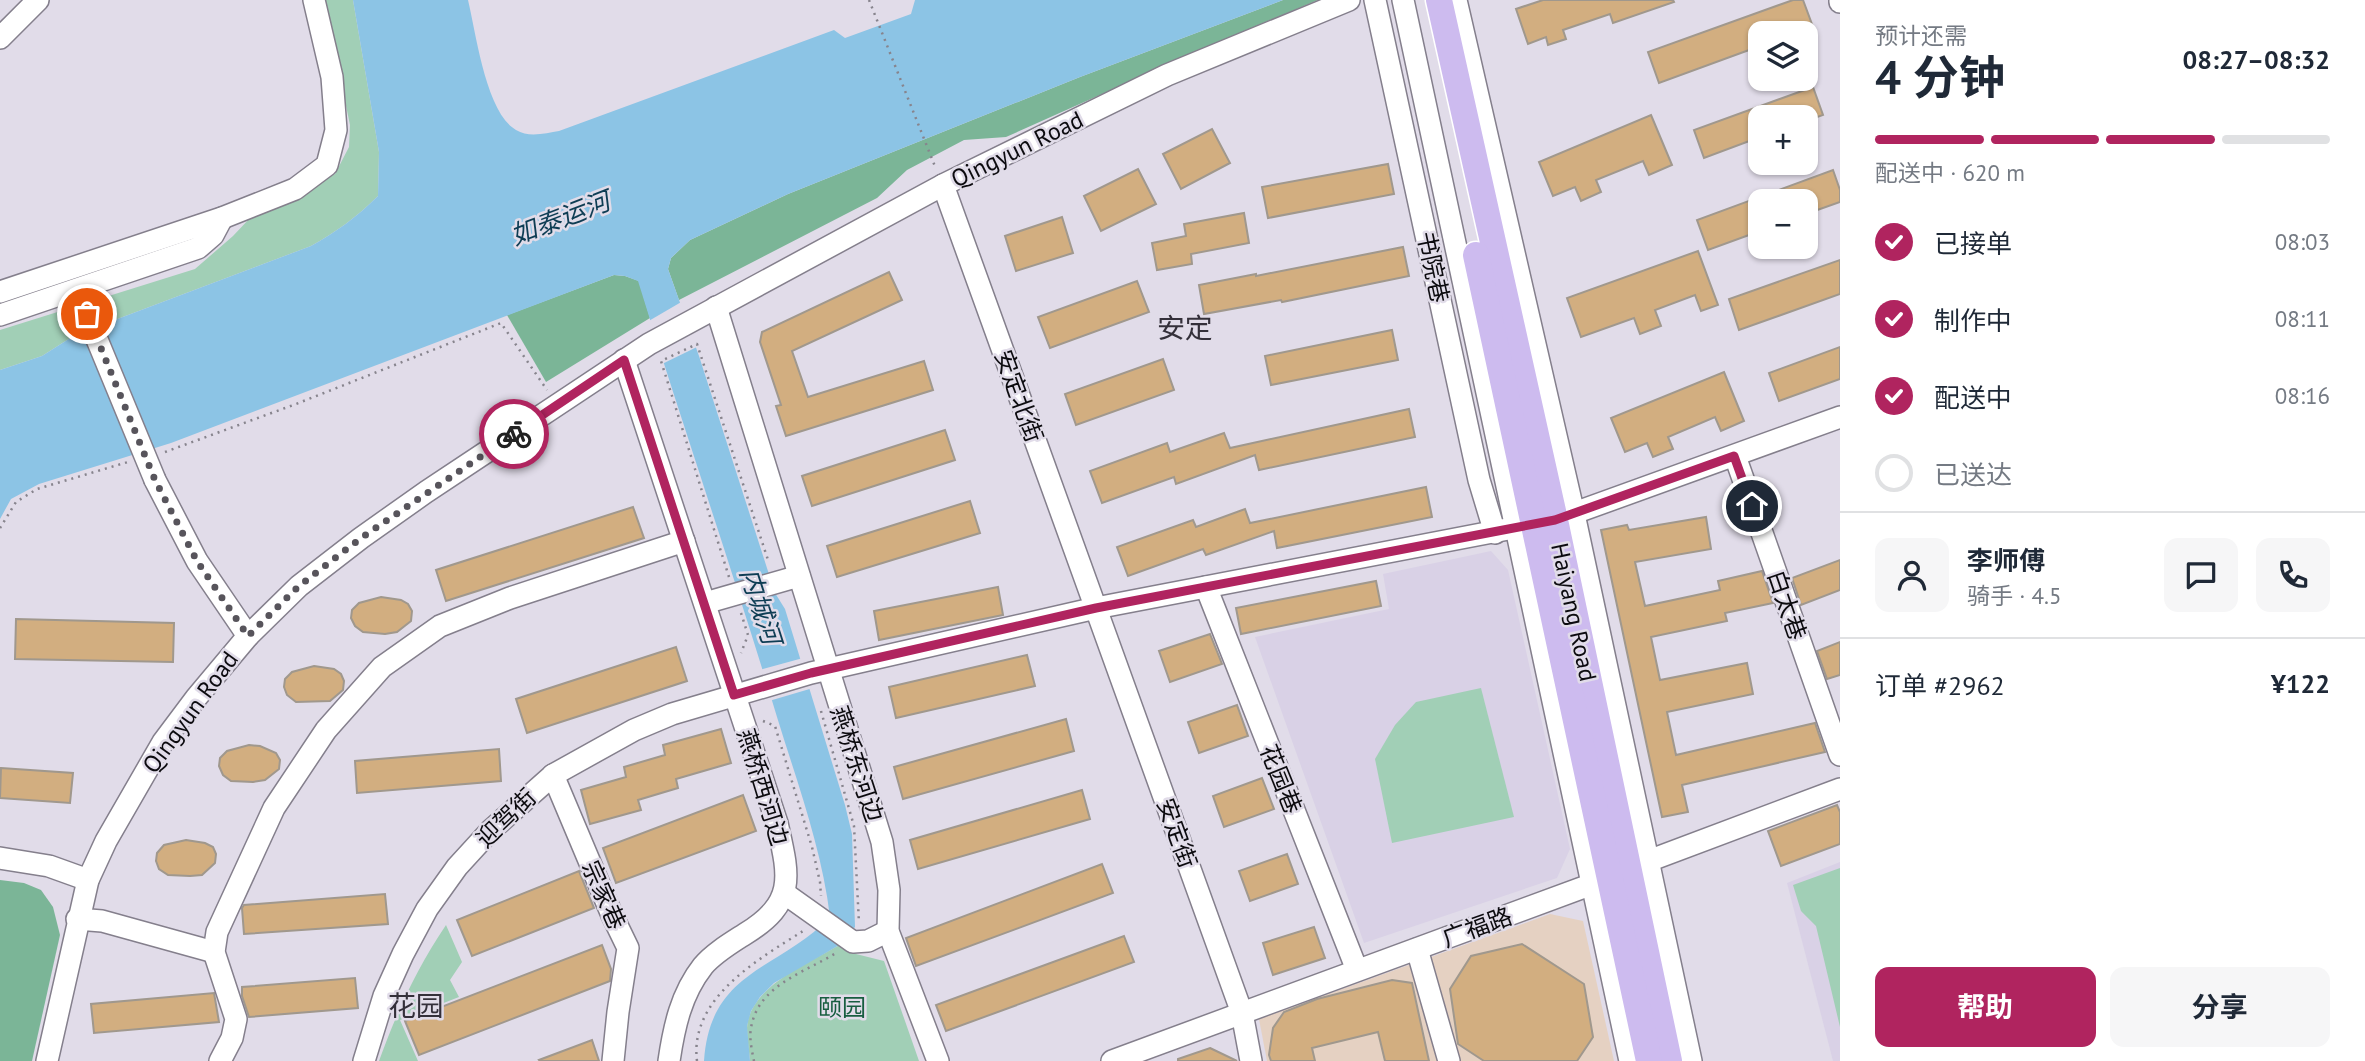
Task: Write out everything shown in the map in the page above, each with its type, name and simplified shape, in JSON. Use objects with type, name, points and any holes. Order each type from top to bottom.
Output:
[{"type":"main road","name":"Haiyang Road","points":[[1422,0],[1456,120]]},
{"type":"main road","name":"Haiyang Road","points":[[1438,0],[1456,120],[1535,524],[1669,1061]]},
{"type":"main road","name":"Haiyang Road","points":[[1620,872],[1649,1061]]},
{"type":"street","points":[[0,38],[38,0]]},
{"type":"street","points":[[0,292],[222,218],[295,189],[327,165],[336,130],[333,90],[314,0]]},
{"type":"street","name":"Qingyun Road","points":[[47,1061],[88,880],[106,841],[163,742],[248,636],[299,586],[361,538],[624,360],[655,352],[695,319],[939,177],[1167,75],[1349,0]]},
{"type":"street","name":"书院巷","points":[[1375,0],[1479,480],[1535,524]]},
{"type":"street","points":[[1403,0],[1456,120]]},
{"type":"street","points":[[1457,0],[1456,120],[1535,524],[1620,872],[1691,1061]]},
{"type":"street","name":"安定北街","points":[[939,177],[1096,608]]},
{"type":"street","points":[[0,315],[78,291],[198,248],[213,235],[222,218]]},
{"type":"street","points":[[78,291],[155,480],[197,561],[248,636]]},
{"type":"street","name":"燕桥东河边","points":[[716,307],[799,576],[819,671],[834,692],[882,842],[889,890],[888,931],[939,1061]]},
{"type":"street","name":"燕桥西河边","points":[[624,360],[777,823],[786,862],[784,893]]},
{"type":"street","name":"迎驾街","points":[[364,1061],[384,996],[402,954],[457,867],[490,831],[553,775],[634,730],[733,689],[756,688],[819,671],[1096,608],[1535,524],[1840,417]]},
{"type":"street","name":"白太巷","points":[[1734,456],[1840,755]]},
{"type":"street","points":[[220,1061],[232,1038],[236,1019],[214,952],[217,932],[274,808],[326,730],[382,667],[440,626],[510,598],[684,541]]},
{"type":"street","points":[[705,603],[799,576]]},
{"type":"street","name":"花园巷","points":[[1206,587],[1357,970]]},
{"type":"street","name":"安定街","points":[[1096,608],[1242,1013],[1251,1061]]},
{"type":"street","name":"宗家巷","points":[[553,775],[628,948],[613,1061]]},
{"type":"street","name":"广福路","points":[[1112,1061],[1840,789]]},
{"type":"street","points":[[0,858],[49,866],[88,880]]},
{"type":"street","points":[[1620,872],[1630,1061]]},
{"type":"street","points":[[669,1061],[674,1025],[687,992],[703,965],[773,914],[784,893],[851,940],[868,941],[888,931]]},
{"type":"street","points":[[78,919],[102,921],[214,952]]},
{"type":"street","points":[[1417,949],[1449,1061]]},
{"type":"path","points":[[870,1],[939,177]]},
{"type":"path","points":[[160,453],[296,404],[500,323],[557,404]]},
{"type":"path","points":[[733,689],[748,635],[655,352],[697,344],[775,583]]},
{"type":"path","points":[[0,528],[16,502],[37,489],[135,461]]},
{"type":"path","points":[[754,1061],[751,1030],[756,1013],[766,996],[784,981],[851,940],[859,930],[854,826],[820,712],[834,692]]},
{"type":"shaded area","points":[[1491,551],[1508,570],[1570,849],[1557,878],[1364,943],[1255,637],[1389,609],[1383,574]]},
{"type":"shaded area","points":[[1840,862],[1840,1061],[1833,1061],[1787,883]]},
{"type":"shaded area","points":[[1550,914],[1583,921],[1614,1061],[1267,1061],[1259,1019]]},
{"type":"green space","points":[[324,0],[353,0],[379,152],[378,196],[346,224],[311,246],[75,335],[42,356],[0,370],[0,330],[195,269],[250,218],[335,174],[349,147],[350,125]]},
{"type":"green space","points":[[1283,0],[1318,0],[1006,137],[964,140],[907,170],[877,198],[679,300],[668,269],[671,258],[690,240],[788,194],[1080,77]]},
{"type":"green space","points":[[614,275],[639,281],[650,318],[546,382],[507,315]]},
{"type":"green space","points":[[1481,688],[1514,817],[1392,843],[1375,759],[1395,725],[1416,702]]},
{"type":"green space","points":[[1840,868],[1840,1027],[1816,926],[1801,911],[1793,885]]},
{"type":"green space","points":[[0,880],[24,883],[41,890],[53,907],[60,935],[32,1061],[0,1061]]},
{"type":"green space","points":[[446,925],[462,962],[450,980],[459,997],[400,1020],[418,1061],[379,1061],[408,990]]},
{"type":"green space","name":"颐园","points":[[841,944],[856,954],[884,961],[919,1061],[750,1061],[747,1028],[750,1013],[758,1000],[783,977]]},
{"type":"water","points":[[353,0],[468,0],[484,71],[497,107],[516,130],[543,134],[559,131],[834,30],[845,38],[911,14],[915,0],[1283,0],[1080,77],[788,194],[690,240],[671,258],[668,269],[699,356],[775,593],[785,609],[852,834],[855,927],[841,944],[774,983],[760,997],[751,1011],[747,1026],[750,1061],[704,1061],[709,1031],[719,1007],[733,989],[750,974],[810,935],[830,917],[808,816],[638,281],[614,275],[171,443],[39,484],[11,499],[0,519],[0,370],[42,356],[75,335],[311,246],[346,224],[378,196],[379,152]]},
{"type":"pier","points":[[683,301],[699,346],[660,365],[647,322]]},
{"type":"pier","points":[[803,658],[813,688],[769,701],[759,670]]},
{"type":"building","points":[[1543,0],[1674,2],[1613,23],[1610,14],[1563,30],[1566,39],[1548,45],[1546,37],[1528,44],[1516,9]]},
{"type":"building","points":[[1793,0],[1803,0],[1811,21],[1748,21],[1748,50],[1659,83],[1648,52]]},
{"type":"building","points":[[1802,91],[1814,91],[1823,115],[1818,117],[1818,105],[1763,105]]},
{"type":"building","points":[[1748,110],[1748,142],[1704,158],[1694,130]]},
{"type":"building","points":[[1651,115],[1672,165],[1649,175],[1643,161],[1596,180],[1601,192],[1581,201],[1575,187],[1553,196],[1539,162]]},
{"type":"building","points":[[1212,129],[1230,163],[1181,189],[1163,154]]},
{"type":"building","points":[[1388,164],[1394,194],[1268,218],[1262,187]]},
{"type":"building","points":[[1138,169],[1156,204],[1101,231],[1084,196]]},
{"type":"building","points":[[1833,170],[1840,190],[1840,202],[1818,210],[1818,189],[1781,189]]},
{"type":"building","points":[[1748,201],[1748,235],[1708,250],[1697,220]]},
{"type":"building","points":[[1244,213],[1249,243],[1191,254],[1192,264],[1157,270],[1152,243],[1186,236],[1184,224]]},
{"type":"building","points":[[1062,217],[1073,253],[1016,271],[1005,236]]},
{"type":"building","points":[[1403,247],[1409,276],[1282,302],[1281,300],[1204,314],[1199,285]]},
{"type":"building","points":[[1698,251],[1718,305],[1701,311],[1695,295],[1655,310],[1661,326],[1640,334],[1634,318],[1581,337],[1567,298]]},
{"type":"building","points":[[1840,260],[1840,294],[1739,330],[1729,299]]},
{"type":"building","points":[[889,272],[902,300],[792,351],[808,397],[924,361],[933,390],[786,436],[776,406],[781,405],[760,342],[762,332]]},
{"type":"building","points":[[1137,281],[1149,312],[1050,348],[1038,317]]},
{"type":"building","points":[[1392,330],[1398,360],[1271,385],[1265,356]]},
{"type":"building","points":[[1840,347],[1840,379],[1779,401],[1769,373]]},
{"type":"building","points":[[1163,359],[1174,390],[1076,425],[1065,394]]},
{"type":"building","points":[[1724,372],[1744,421],[1721,431],[1715,417],[1668,437],[1673,449],[1653,457],[1647,443],[1625,452],[1611,418]]},
{"type":"building","points":[[1409,409],[1415,437],[1259,470],[1255,455],[1176,484],[1174,477],[1102,503],[1090,471],[1167,443],[1170,452],[1224,433],[1230,448]]},
{"type":"building","points":[[945,430],[955,460],[812,506],[802,476]]},
{"type":"building","points":[[1426,487],[1432,517],[1277,548],[1274,531],[1206,555],[1203,549],[1128,576],[1117,547],[1193,520],[1196,527],[1245,509],[1250,523]]},
{"type":"building","points":[[970,501],[980,533],[837,577],[827,546]]},
{"type":"building","points":[[633,507],[644,538],[446,601],[436,570]]},
{"type":"building","points":[[1706,517],[1711,549],[1635,562],[1645,606],[1720,590],[1718,581],[1762,571],[1773,603],[1725,613],[1727,621],[1651,637],[1660,680],[1747,663],[1753,694],[1667,712],[1676,755],[1815,723],[1825,752],[1682,785],[1688,812],[1662,817],[1601,530],[1627,525],[1629,530]]},
{"type":"building","points":[[1840,560],[1840,590],[1801,605],[1792,578]]},
{"type":"building","points":[[1376,581],[1381,606],[1241,634],[1236,608]]},
{"type":"building","points":[[998,587],[1003,615],[879,640],[874,611]]},
{"type":"building","points":[[381,597],[401,600],[408,604],[412,611],[411,621],[397,632],[363,632],[355,626],[351,618],[352,610],[359,603]]},
{"type":"building","points":[[16,619],[174,623],[173,662],[15,659]]},
{"type":"building","points":[[1210,634],[1222,664],[1170,682],[1159,651]]},
{"type":"building","points":[[1840,642],[1840,675],[1827,679],[1817,651]]},
{"type":"building","points":[[676,647],[687,681],[527,733],[516,699]]},
{"type":"building","points":[[1027,655],[1035,686],[896,718],[889,687]]},
{"type":"building","points":[[314,666],[334,669],[341,674],[344,681],[343,690],[330,701],[296,702],[287,695],[285,679],[292,672]]},
{"type":"building","points":[[1237,705],[1248,736],[1199,753],[1188,722]]},
{"type":"building","points":[[1066,719],[1074,751],[903,799],[894,767]]},
{"type":"building","points":[[721,729],[731,763],[676,779],[678,788],[638,800],[641,810],[590,824],[581,790],[626,777],[624,767],[665,755],[663,745]]},
{"type":"building","points":[[249,745],[260,746],[276,753],[280,760],[279,769],[265,780],[231,781],[223,775],[219,766],[220,758],[227,751]]},
{"type":"building","points":[[499,749],[501,781],[357,793],[355,761]]},
{"type":"building","points":[[1,768],[73,773],[70,803],[0,798]]},
{"type":"building","points":[[1262,778],[1274,809],[1224,827],[1213,796]]},
{"type":"building","points":[[1082,790],[1090,819],[918,869],[910,840]]},
{"type":"building","points":[[743,795],[756,831],[616,883],[603,848]]},
{"type":"building","points":[[1837,805],[1840,812],[1840,844],[1781,866],[1768,831]]},
{"type":"building","points":[[186,840],[213,847],[216,854],[215,863],[202,875],[168,875],[159,869],[157,853],[164,845]]},
{"type":"building","points":[[1287,854],[1298,884],[1250,901],[1239,871]]},
{"type":"building","points":[[1102,864],[1113,893],[916,966],[906,938]]},
{"type":"building","points":[[579,871],[594,908],[472,956],[457,920]]},
{"type":"building","points":[[385,894],[388,924],[244,934],[244,905]]},
{"type":"building","points":[[1314,927],[1325,958],[1273,975],[1263,943]]},
{"type":"building","points":[[1124,936],[1134,962],[946,1031],[936,1005]]},
{"type":"building","points":[[1522,944],[1584,984],[1593,1037],[1577,1061],[1484,1061],[1458,1044],[1450,989],[1471,956]]},
{"type":"building","points":[[602,945],[611,969],[610,981],[419,1055],[405,1021]]},
{"type":"building","points":[[355,978],[358,1008],[249,1017],[242,996],[242,987]]},
{"type":"building","points":[[1392,980],[1412,983],[1429,1061],[1385,1061],[1378,1032],[1312,1048],[1315,1061],[1271,1061],[1269,1055],[1273,1028],[1284,1012],[1317,999]]},
{"type":"building","points":[[214,993],[219,1022],[94,1033],[91,1004]]},
{"type":"building","points":[[592,1040],[599,1061],[539,1060]]},
{"type":"building","points":[[1210,1048],[1237,1061],[1178,1061],[1178,1059]]},
{"type":"way so far","points":[[87,314],[155,480],[197,561],[248,636],[299,586],[361,538],[514,434]]},
{"type":"district","name":"安定","points":[[1185,327]]},
{"type":"district","name":"花园","points":[[416,1005]]},
{"type":"route","points":[[514,434],[624,360],[734,695],[811,673],[1096,608],[1555,520],[1734,456],[1752,506]]},
{"type":"water label","name":"如泰运河","points":[[560,218]]},
{"type":"water label","name":"内城河","points":[[761,606]]}]
